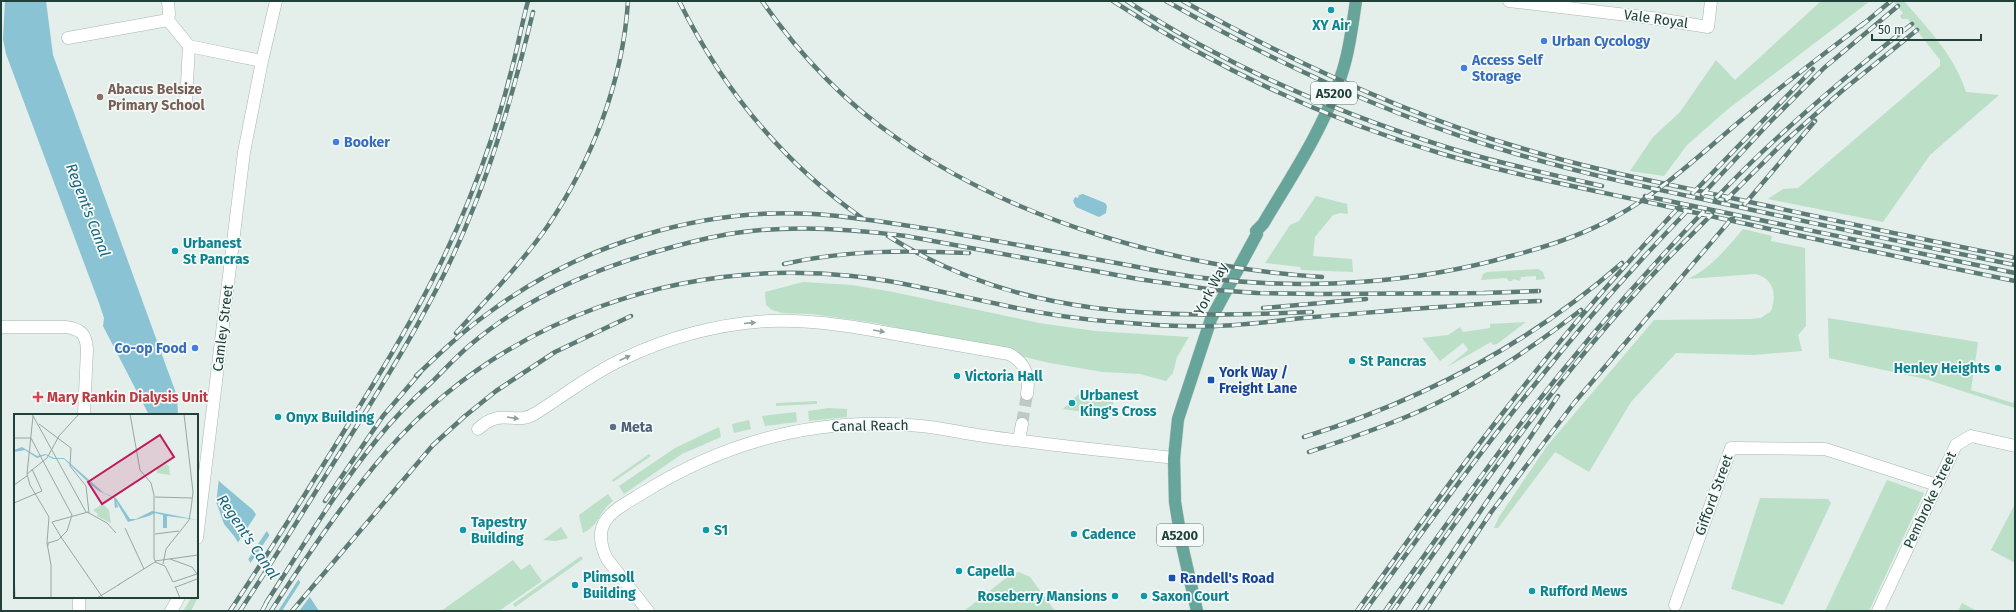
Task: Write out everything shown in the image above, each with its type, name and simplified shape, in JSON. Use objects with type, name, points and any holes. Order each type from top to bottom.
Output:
[{"type":"main road","name":"York Way","points":[[1197,611],[1176,514],[1174,458],[1178,417],[1211,319],[1257,234],[1256,231],[1263,224],[1327,112],[1341,77],[1356,1]]},
{"type":"street","points":[[168,1],[170,14],[168,20]]},
{"type":"street","name":"Camley Street","points":[[198,531],[244,152],[262,61],[276,1]]},
{"type":"street","name":"Vale Royal","points":[[1509,1],[1652,18],[1708,27],[1711,1]]},
{"type":"street","points":[[68,38],[168,20]]},
{"type":"street","points":[[168,20],[189,46],[262,61]]},
{"type":"street","points":[[186,102],[189,46]]},
{"type":"street","points":[[478,429],[489,420],[495,418],[528,418],[596,373],[622,359],[653,346],[717,328],[770,321],[814,322],[847,326],[1009,354],[1018,359],[1024,366],[1028,376],[1027,394]]},
{"type":"street","points":[[1,327],[66,327],[83,332],[86,339],[87,349],[84,414]]},
{"type":"street","name":"Canal Reach","points":[[648,611],[607,559],[603,551],[600,537],[602,526],[611,514],[649,489],[704,459],[773,436],[829,426],[891,424],[922,426],[1019,440],[1174,458]]},
{"type":"street","points":[[1019,440],[1022,424]]},
{"type":"street","name":"Pembroke Street","points":[[1878,611],[1956,445],[1971,436],[2015,446]]},
{"type":"street","name":"Gifford Street","points":[[1675,605],[1732,448],[1825,449],[1937,485]]},
{"type":"street","points":[[79,598],[79,611]]},
{"type":"street","points":[[171,611],[178,598]]},
{"type":"green space","points":[[1821,1],[1870,1],[1728,109],[1687,145],[1664,176],[1630,171],[1653,137],[1680,112],[1716,60],[1735,80]]},
{"type":"green space","points":[[1893,1],[1904,1],[1940,44],[1955,67],[1966,92],[1999,95],[1930,155],[1883,222],[1768,199],[1783,189],[1798,188],[1940,66],[1940,60],[1908,19],[1902,19],[1900,16],[1903,13]]},
{"type":"green space","points":[[1316,196],[1347,204],[1348,214],[1340,213],[1333,215],[1315,237],[1313,256],[1352,259],[1353,272],[1301,270],[1300,267],[1265,263],[1290,225],[1299,221]]},
{"type":"green space","points":[[1743,229],[1772,236],[1771,241],[1805,248],[1806,326],[1798,335],[1802,351],[1753,355],[1676,353],[1631,402],[1589,472],[1555,452],[1498,528],[1494,528],[1499,517],[1547,446],[1654,320],[1750,319],[1761,318],[1771,311],[1774,293],[1770,283],[1761,276],[1755,274],[1688,279],[1711,263],[1725,250]]},
{"type":"green space","points":[[1538,269],[1543,272],[1545,279],[1536,280],[1536,276],[1521,277],[1520,281],[1513,279],[1512,281],[1509,281],[1506,278],[1481,280],[1483,274],[1487,272]]},
{"type":"green space","points":[[803,282],[852,285],[893,292],[1039,323],[1095,331],[1189,337],[1177,357],[1173,373],[1166,381],[1140,374],[1103,372],[1050,363],[875,323],[812,314],[782,313],[772,310],[766,305],[765,292]]},
{"type":"green space","points":[[1828,318],[1978,342],[1971,390],[2013,403],[2015,397],[2015,408],[1925,379],[1829,358]]},
{"type":"green space","points":[[1526,322],[1497,344],[1493,345],[1491,342],[1447,367],[1467,351],[1468,349],[1463,343],[1440,361],[1422,338],[1448,335],[1460,327],[1463,332],[1490,328],[1490,324]]},
{"type":"green space","points":[[1079,394],[1114,399],[1111,416],[1063,409]]},
{"type":"green space","points":[[817,401],[817,404],[776,406],[776,403]]},
{"type":"green space","points":[[828,408],[847,409],[847,417],[809,421],[808,411]]},
{"type":"green space","points":[[796,412],[797,422],[765,426],[762,416]]},
{"type":"green space","points":[[749,420],[751,429],[734,433],[732,424]]},
{"type":"green space","points":[[719,427],[721,437],[682,454],[624,494],[619,486],[675,448]]},
{"type":"green space","points":[[649,454],[651,456],[613,482],[612,480]]},
{"type":"green space","points":[[1887,480],[1924,493],[1869,611],[1825,611]]},
{"type":"green space","points":[[608,494],[613,501],[604,510],[593,526],[583,533],[579,515]]},
{"type":"green space","points":[[1760,498],[1828,499],[1831,503],[1783,605],[1731,589]]},
{"type":"green space","points":[[2015,504],[2015,563],[1991,550]]},
{"type":"green space","points":[[561,527],[568,538],[556,541],[543,540]]},
{"type":"green space","points":[[581,556],[583,559],[515,607],[513,604]]},
{"type":"green space","points":[[513,560],[521,570],[530,564],[542,581],[499,611],[441,611]]},
{"type":"green space","points":[[1019,572],[1030,577],[1055,611],[964,611],[1010,575]]},
{"type":"green space","points":[[191,598],[197,599],[191,611],[183,611]]},
{"type":"green space","points":[[1962,603],[1977,611],[1958,611]]},
{"type":"water","name":"Regent's Canal","points":[[5,1],[46,1],[53,55],[177,396],[178,414],[148,414],[103,326],[104,318],[99,303],[6,54],[3,39]]},
{"type":"water","points":[[1083,194],[1105,203],[1107,206],[1106,213],[1099,217],[1076,207],[1073,201],[1075,197],[1078,198],[1079,195]]},
{"type":"water","name":"Regent's Canal","points":[[198,453],[220,482],[253,510],[319,611],[280,611],[234,536],[224,524],[217,504],[198,477]]},
{"type":"pier","points":[[198,451],[219,478],[216,505],[198,481]]},
{"type":"pier","points":[[257,513],[268,529],[247,561],[237,544]]},
{"type":"pier","points":[[271,533],[300,577],[278,611],[249,565]]},
{"type":"pier","points":[[302,580],[312,594],[299,611],[282,611]]},
{"type":"tunnel","points":[[1022,424],[1027,394]]},
{"type":"railway","points":[[230,611],[289,520],[380,373],[412,318],[442,261],[468,202],[493,135],[508,85],[528,1]]},
{"type":"railway","points":[[456,333],[503,282],[537,241],[563,202],[578,175],[591,148],[612,90],[620,61],[628,1]]},
{"type":"railway","points":[[679,1],[714,64],[757,121],[780,148],[806,173],[862,218]]},
{"type":"railway","points":[[762,1],[776,21],[807,58],[841,93],[878,125],[944,168],[994,194],[1047,217],[1101,236],[1157,251],[1212,263],[1268,272],[1322,277]]},
{"type":"railway","points":[[1113,1],[1191,48],[1274,90],[1359,126],[1446,155],[1560,183],[2015,281]]},
{"type":"railway","points":[[1127,1],[1202,46],[1241,66],[1281,85],[1363,118],[1465,153],[1602,186]]},
{"type":"railway","points":[[1166,1],[1251,47],[1338,88],[1428,125],[1474,141],[1544,162],[1617,180],[2015,265]]},
{"type":"railway","points":[[1183,1],[1264,44],[1348,84],[1434,119],[1521,148],[1594,168],[2015,258]]},
{"type":"railway","points":[[1861,26],[1891,1]]},
{"type":"railway","points":[[1702,195],[1770,122],[1824,68],[1898,6]]},
{"type":"railway","points":[[240,611],[383,384],[447,269],[473,209],[491,160],[514,86],[533,12]]},
{"type":"railway","points":[[416,376],[442,351],[487,314],[523,290],[561,268],[601,250],[642,236],[685,224],[728,217],[771,213],[831,215],[864,219],[947,232],[1175,274],[1200,278],[1250,282],[1288,284],[1363,282],[1438,273],[1475,265],[1564,240],[1603,223],[1634,206],[1669,181],[1779,88],[1864,23]]},
{"type":"railway","points":[[1716,198],[1786,129],[1912,24]]},
{"type":"railway","points":[[1726,200],[1783,143],[1843,90],[1917,30]]},
{"type":"railway","points":[[1692,194],[1813,69]]},
{"type":"railway","points":[[1744,205],[1815,121]]},
{"type":"railway","points":[[1645,196],[2015,273]]},
{"type":"railway","points":[[1357,611],[1465,462],[1523,387],[1589,307],[1681,205]]},
{"type":"railway","points":[[1365,611],[1470,467],[1554,360],[1650,250],[1690,208]]},
{"type":"railway","points":[[1385,611],[1484,472],[1562,371],[1655,263],[1704,211]]},
{"type":"railway","points":[[1393,611],[1488,478],[1587,349],[1665,261],[1712,214]]},
{"type":"railway","points":[[1425,611],[1492,511],[1574,403],[1733,217]]},
{"type":"railway","points":[[266,603],[348,478],[378,438],[404,409],[470,345],[515,312],[539,298],[590,274],[616,264],[706,238],[743,232],[804,228],[866,231],[906,236],[1138,279],[1215,290],[1257,293],[1320,294],[1488,293]]},
{"type":"railway","points":[[888,236],[938,264],[989,284],[1041,299],[1093,308],[1147,313],[1256,314],[1312,312]]},
{"type":"railway","points":[[784,264],[807,259],[876,252],[923,251],[969,253]]},
{"type":"railway","points":[[1304,437],[1391,406],[1472,367],[1549,320],[1586,293],[1622,263]]},
{"type":"railway","points":[[271,611],[312,549],[356,489],[387,451],[433,405],[484,365],[539,333],[598,307],[659,289],[723,277],[787,273],[852,276],[907,284],[1057,315],[1166,326],[1240,325],[1314,317],[1540,301]]},
{"type":"railway","points":[[1484,293],[1539,291]]},
{"type":"railway","points":[[1263,308],[1366,299]]},
{"type":"railway","points":[[1309,452],[1394,422],[1443,400],[1505,364],[1544,338],[1581,310]]},
{"type":"railway","points":[[292,611],[433,445],[465,416],[496,391],[555,352],[631,316]]},
{"type":"railway","points":[[325,501],[383,416],[420,373]]},
{"type":"railway","points":[[1413,611],[1558,396]]},
{"type":"railway","points":[[262,611],[269,598]]},
{"type":"place","name":"XY Air","points":[[1331,10]]},
{"type":"place","name":"Urban Cycology","points":[[1544,41]]},
{"type":"place","name":"Access Self Storage","points":[[1464,68]]},
{"type":"place","name":"Abacus Belsize Primary School","points":[[100,97]]},
{"type":"place","name":"Booker","points":[[336,142]]},
{"type":"place","name":"Urbanest St Pancras","points":[[175,251]]},
{"type":"place","name":"Co-op Food","points":[[195,348]]},
{"type":"place","name":"St Pancras","points":[[1352,361]]},
{"type":"place","name":"Henley Heights","points":[[1998,368]]},
{"type":"place","name":"Victoria Hall","points":[[957,376]]},
{"type":"place","name":"York Way / Freight Lane","points":[[1211,380]]},
{"type":"place","name":"Mary Rankin Dialysis Unit","points":[[38,397]]},
{"type":"place","name":"Urbanest King's Cross","points":[[1072,403]]},
{"type":"place","name":"Onyx Building","points":[[278,417]]},
{"type":"place","name":"Meta","points":[[613,427]]},
{"type":"place","name":"Tapestry Building","points":[[463,530]]},
{"type":"place","name":"S1","points":[[706,530]]},
{"type":"place","name":"Cadence","points":[[1074,534]]},
{"type":"place","name":"Capella","points":[[959,571]]},
{"type":"place","name":"Randell's Road","points":[[1172,578]]},
{"type":"place","name":"Plimsoll Building","points":[[575,585]]},
{"type":"place","name":"Rufford Mews","points":[[1532,591]]},
{"type":"place","name":"Roseberry Mansions","points":[[1115,596]]},
{"type":"place","name":"Saxon Court","points":[[1144,596]]}]
